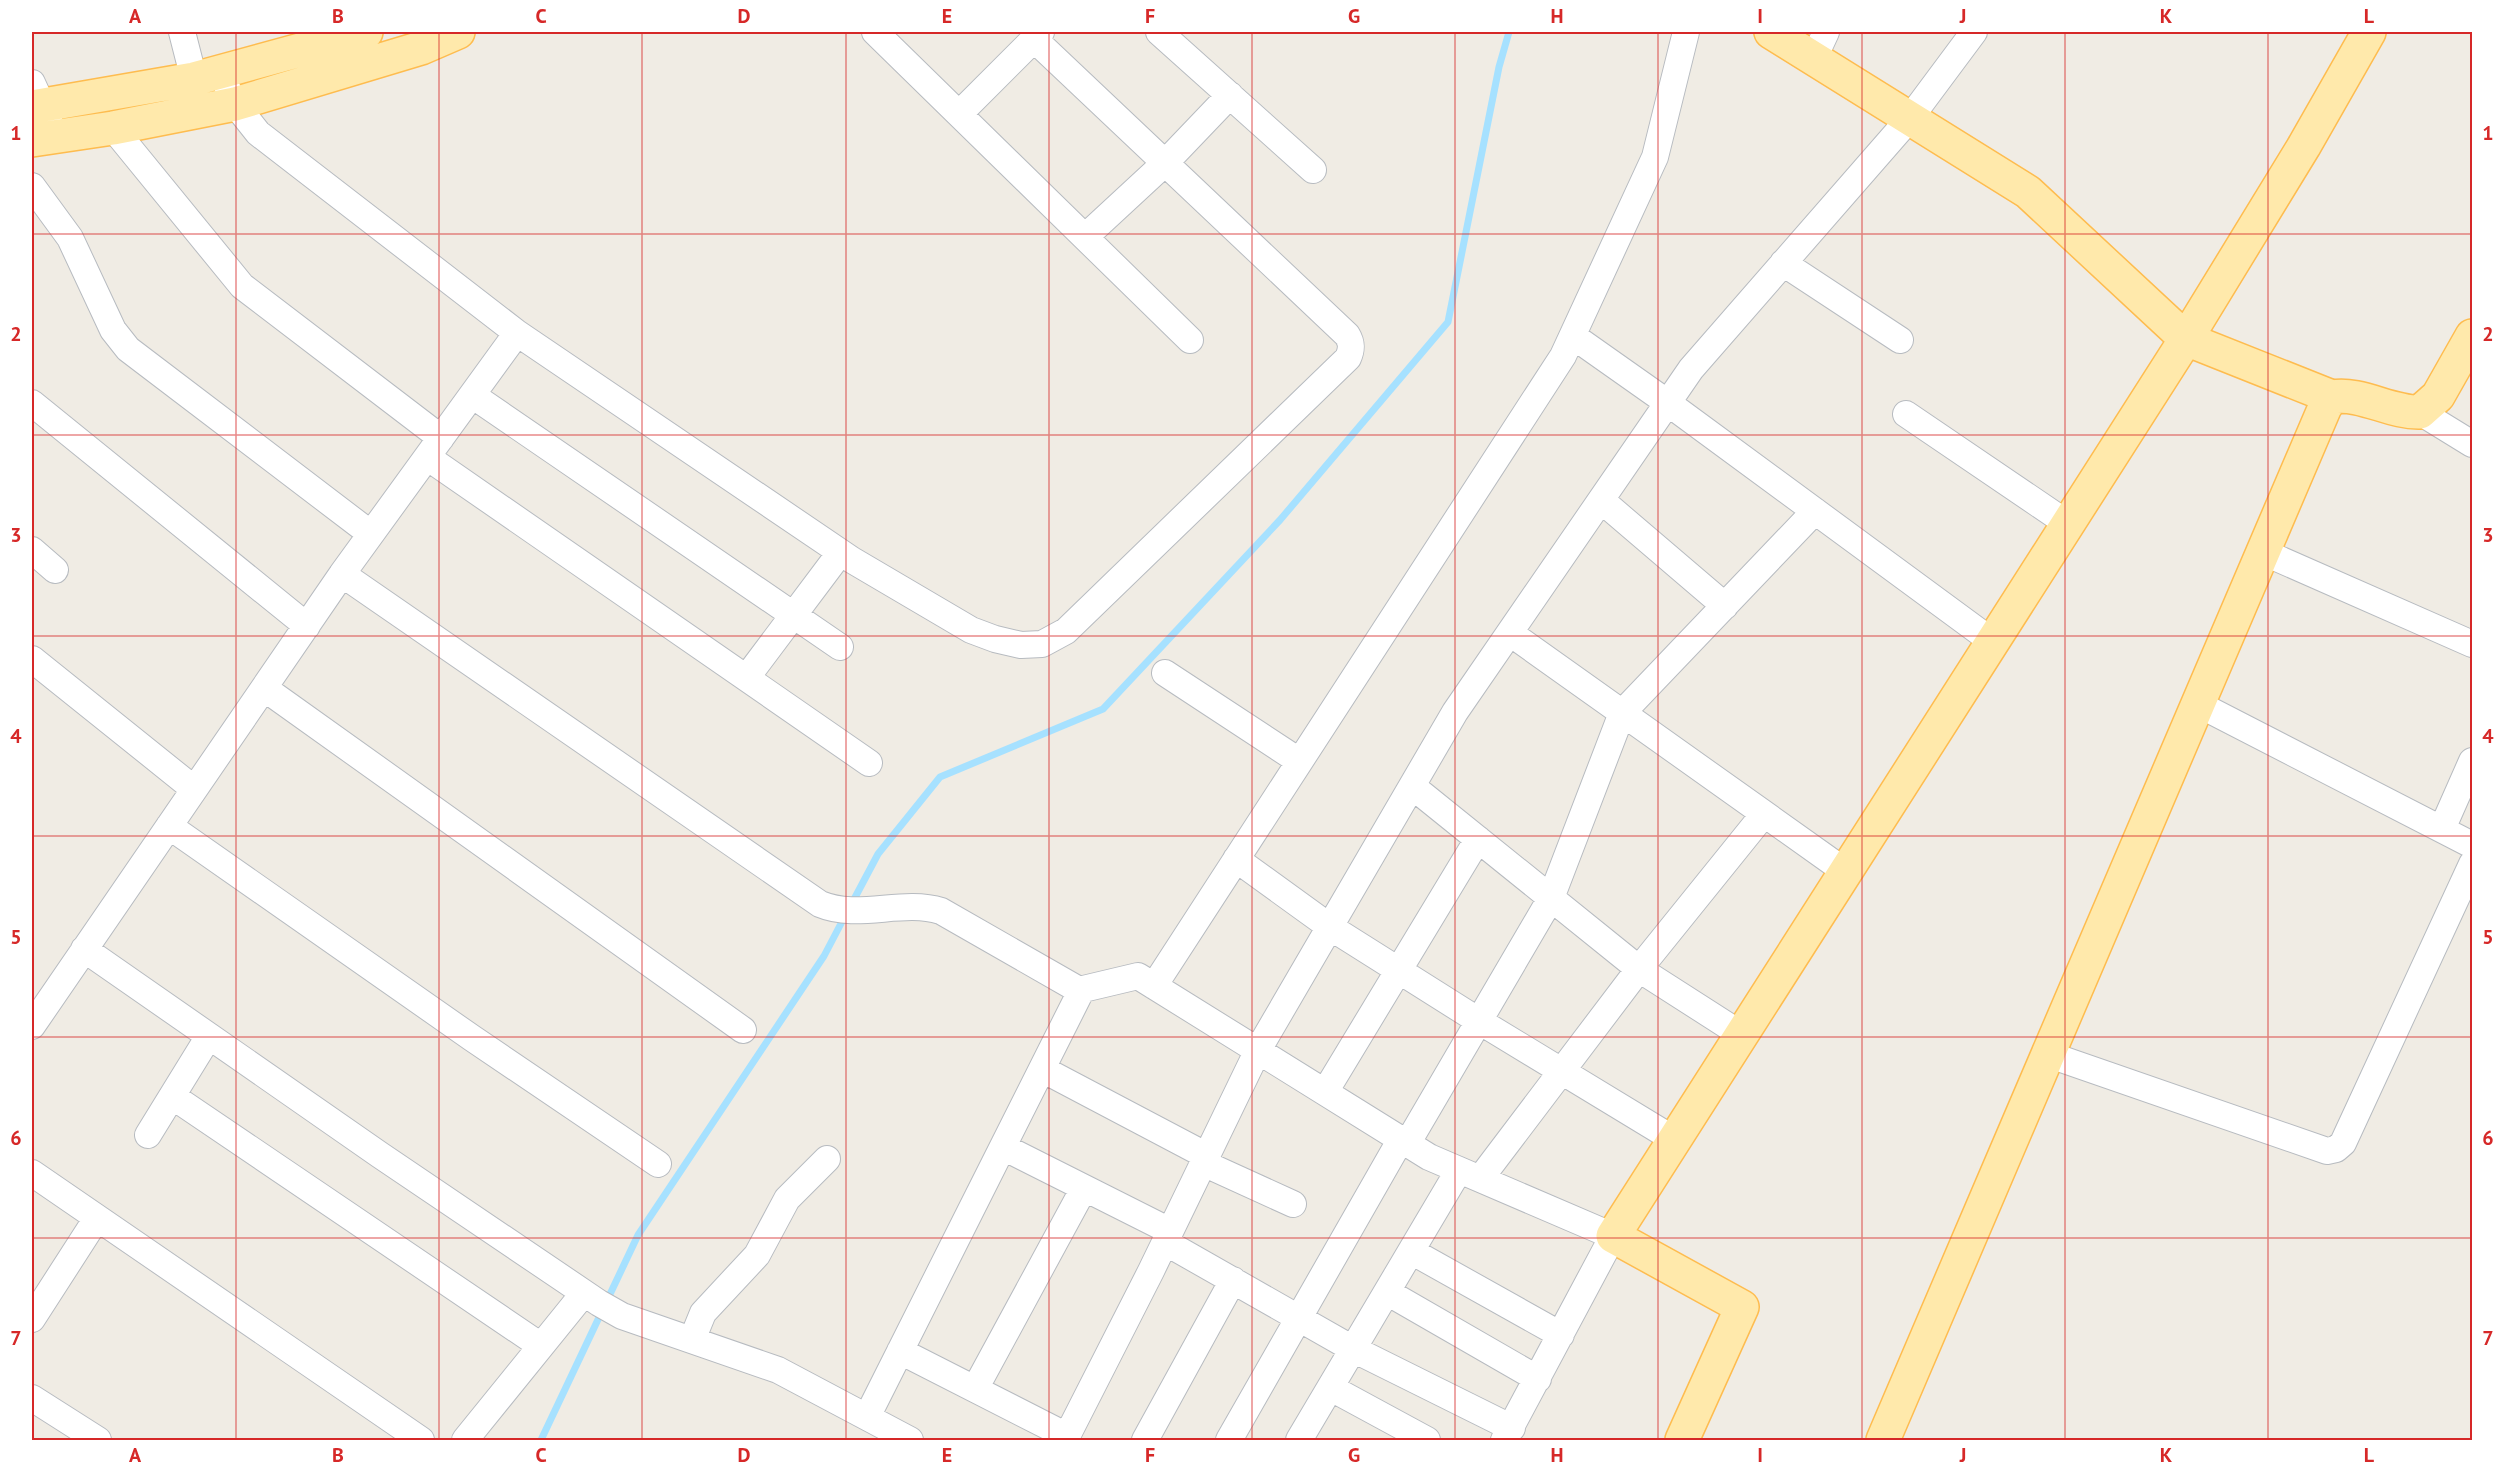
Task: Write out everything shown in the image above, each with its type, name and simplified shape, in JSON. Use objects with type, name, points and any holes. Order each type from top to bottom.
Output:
[{"type":"main road","points":[[35,99],[206,75],[366,32]]},
{"type":"main road","points":[[44,138],[113,128],[235,104],[422,48],[456,32]]},
{"type":"main road","points":[[1771,32],[1820,45],[1910,118],[2028,192],[2186,339],[2332,397],[2344,395],[2404,413],[2421,412],[2438,396],[2472,336]]},
{"type":"main road","points":[[1682,1440],[1742,1307],[1613,1236],[2186,339],[2304,146],[2369,32]]},
{"type":"main road","points":[[1883,1440],[2325,407],[2332,397]]},
{"type":"street","points":[[182,32],[206,75],[235,104],[258,133],[517,333],[840,553],[971,630],[1021,645],[1042,644],[1066,631],[1348,358],[1352,350],[1351,342],[1347,335],[1165,163],[1037,35],[959,114]]},
{"type":"street","points":[[875,32],[1190,340]]},
{"type":"street","points":[[1159,32],[1314,170]]},
{"type":"street","points":[[1154,986],[1556,368],[1655,157],[1686,32]]},
{"type":"street","points":[[900,1351],[1066,1438],[1168,1237],[1258,1050],[1455,712],[1691,369],[1910,118],[1974,32]]},
{"type":"street","points":[[1085,237],[1165,163],[1230,95]]},
{"type":"street","points":[[35,99],[44,138]]},
{"type":"street","points":[[113,128],[242,286],[434,448],[747,677],[869,763]]},
{"type":"street","points":[[32,186],[70,238],[114,330],[128,349],[371,534]]},
{"type":"street","points":[[1783,263],[1900,340]]},
{"type":"street","points":[[32,1026],[342,574],[517,333]]},
{"type":"street","points":[[1573,336],[1993,642]]},
{"type":"street","points":[[472,395],[840,647]]},
{"type":"street","points":[[32,403],[307,626]]},
{"type":"street","points":[[2421,412],[2472,444]]},
{"type":"street","points":[[1906,414],[2068,524]]},
{"type":"street","points":[[1601,500],[1725,606]]},
{"type":"street","points":[[1229,1440],[1404,1141],[1479,1022],[1551,898],[1622,714],[1815,511]]},
{"type":"street","points":[[32,550],[55,570]]},
{"type":"street","points":[[2263,552],[2472,644]]},
{"type":"street","points":[[747,677],[792,614],[840,553]]},
{"type":"street","points":[[342,574],[820,904],[837,910],[918,908],[941,911],[1079,990],[1138,976],[1429,1157],[1613,1236],[1506,1437],[1233,1280],[1168,1237],[1084,1188],[1003,1147]]},
{"type":"street","points":[[1510,633],[1846,872]]},
{"type":"street","points":[[32,659],[195,789]]},
{"type":"street","points":[[1165,673],[1299,761]]},
{"type":"street","points":[[264,688],[742,1030]]},
{"type":"street","points":[[2198,704],[2472,845]]},
{"type":"street","points":[[2442,829],[2472,761]]},
{"type":"street","points":[[1412,786],[1639,969],[1742,1035]]},
{"type":"street","points":[[1310,1437],[1330,1388],[1411,1251],[1469,1174],[1560,1071],[1764,814]]},
{"type":"street","points":[[169,826],[472,1038],[658,1164]]},
{"type":"street","points":[[1325,1092],[1478,839]]},
{"type":"street","points":[[1236,859],[1330,927],[1479,1022],[1674,1140]]},
{"type":"street","points":[[2047,1054],[2327,1150],[2336,1149],[2343,1143],[2472,864]]},
{"type":"street","points":[[84,950],[591,1298],[622,1316],[778,1370],[910,1440]]},
{"type":"street","points":[[867,1417],[1082,989]]},
{"type":"street","points":[[148,1135],[208,1036]]},
{"type":"street","points":[[1042,1069],[1205,1159],[1293,1204]]},
{"type":"street","points":[[172,1096],[541,1346]]},
{"type":"street","points":[[692,1340],[703,1313],[757,1255],[787,1199],[827,1159]]},
{"type":"street","points":[[32,1173],[421,1440]]},
{"type":"street","points":[[975,1389],[1084,1188]]},
{"type":"street","points":[[32,1319],[97,1218]]},
{"type":"street","points":[[1411,1251],[1561,1335]]},
{"type":"street","points":[[1145,1440],[1233,1280]]},
{"type":"street","points":[[1387,1292],[1538,1379]]},
{"type":"street","points":[[465,1440],[541,1346],[591,1298]]},
{"type":"street","points":[[1330,1388],[1427,1440]]},
{"type":"street","points":[[32,1398],[95,1440]]},
{"type":"waterway","points":[[851,905],[878,854],[940,777],[1103,709],[1280,520],[1448,322],[1499,67],[1509,32]]},
{"type":"waterway","points":[[541,1440],[638,1235],[824,956],[846,914]]}]
